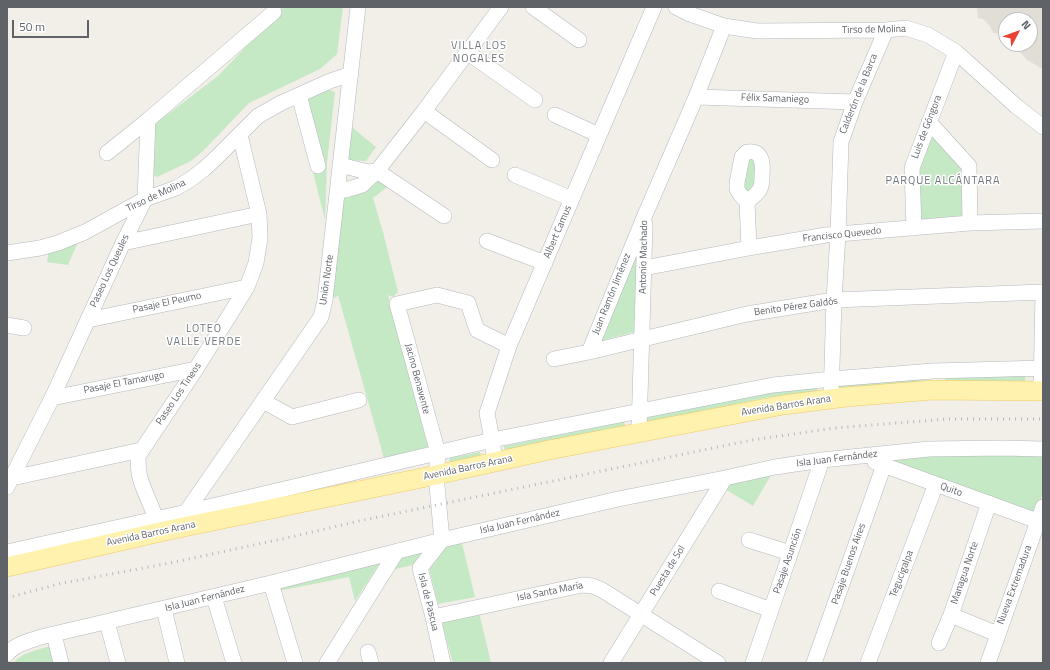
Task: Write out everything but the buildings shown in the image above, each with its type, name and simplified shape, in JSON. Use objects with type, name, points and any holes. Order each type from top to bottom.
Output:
[{"type":"main road","name":"Avenida Barros Arana","points":[[7,567],[173,522],[436,475],[549,450],[783,405],[933,390],[1042,391]]},
{"type":"street","name":"Unión Norte","points":[[173,522],[201,490],[321,317],[325,300],[358,7]]},
{"type":"street","points":[[338,191],[362,185],[377,171],[424,111],[501,7]]},
{"type":"street","points":[[534,7],[579,40]]},
{"type":"street","name":"Albert Camus","points":[[496,462],[486,413],[509,346],[654,7]]},
{"type":"street","name":"Tirso de Molina","points":[[676,7],[690,14],[724,26],[757,31],[886,30],[906,28],[928,35],[956,52],[1016,106],[1043,127]]},
{"type":"street","points":[[107,154],[274,12]]},
{"type":"street","name":"Antonio Machado","points":[[639,432],[645,214],[696,97],[724,26]]},
{"type":"street","name":"Calderón de la Barca","points":[[831,399],[838,234],[840,142],[855,102],[886,30]]},
{"type":"street","points":[[468,52],[535,100]]},
{"type":"street","name":"Luis de Góngora","points":[[914,228],[912,168],[956,52]]},
{"type":"street","name":"Tirso de Molina","points":[[7,253],[40,248],[58,243],[84,232],[145,199],[176,188],[204,169],[258,116],[330,81],[351,74]]},
{"type":"street","points":[[299,95],[318,166]]},
{"type":"street","name":"Félix Samaniego","points":[[696,97],[855,102]]},
{"type":"street","points":[[424,111],[492,160]]},
{"type":"street","points":[[555,115],[599,135]]},
{"type":"street","name":"Paseo Los Queules","points":[[9,482],[52,398],[123,243],[145,199],[148,120]]},
{"type":"street","points":[[929,122],[969,166],[970,223]]},
{"type":"street","name":"Paseo Los Tineos","points":[[173,522],[144,490],[138,467],[138,456],[196,368],[247,286],[254,269],[259,250],[259,214],[240,135]]},
{"type":"street","points":[[340,165],[368,172],[377,171],[444,216]]},
{"type":"street","points":[[515,175],[572,198]]},
{"type":"street","points":[[747,202],[749,248]]},
{"type":"street","points":[[123,243],[259,214]]},
{"type":"street","name":"Juan Ramón Jiménez","points":[[589,352],[645,214]]},
{"type":"street","name":"Francisco Quevedo","points":[[644,268],[826,235],[970,223],[1043,221]]},
{"type":"street","points":[[487,241],[544,263]]},
{"type":"street","name":"Pasaje El Peumo","points":[[88,320],[247,286]]},
{"type":"street","points":[[1042,391],[1043,292]]},
{"type":"street","name":"Benito Pérez Galdós","points":[[554,359],[747,314],[834,300],[1043,292]]},
{"type":"street","name":"Jacino Benavente","points":[[438,453],[397,304],[437,294],[468,303],[477,330],[509,346]]},
{"type":"street","points":[[7,325],[24,328]]},
{"type":"street","name":"Pasaje El Tamarugo","points":[[52,398],[196,368]]},
{"type":"street","name":"Avenida Barros Arana","points":[[7,552],[173,522],[221,504],[492,440],[773,385],[832,378],[933,371],[1042,368]]},
{"type":"street","points":[[933,371],[933,390]]},
{"type":"street","points":[[263,401],[292,416],[359,400]]},
{"type":"street","name":"Isla Juan Fernández","points":[[7,654],[10,650],[29,641],[41,638],[214,597],[442,540],[618,499],[725,478],[775,466],[929,449],[1043,449]]},
{"type":"street","points":[[9,482],[141,450]]},
{"type":"street","points":[[438,453],[436,475],[442,540]]},
{"type":"street","name":"Quito","points":[[859,456],[990,503],[1041,517]]},
{"type":"street","name":"Pasaje Asunción","points":[[753,663],[822,460]]},
{"type":"street","name":"Pasaje Buenos Aires","points":[[814,663],[884,465]]},
{"type":"street","name":"Puesta de Sol","points":[[611,663],[725,478]]},
{"type":"street","name":"Tegucigalpa","points":[[868,663],[936,484]]},
{"type":"street","points":[[201,490],[212,502],[221,504]]},
{"type":"street","name":"Managua Norte","points":[[939,643],[951,615],[990,503]]},
{"type":"street","name":"Nueva Extremadura","points":[[988,663],[997,634],[1041,517]]},
{"type":"street","name":"Isla de Pascua","points":[[442,540],[420,568],[443,663]]},
{"type":"street","points":[[749,540],[790,553]]},
{"type":"street","points":[[327,663],[397,551]]},
{"type":"street","points":[[271,583],[295,663]]},
{"type":"street","name":"Isla Santa María","points":[[433,617],[582,585],[593,586],[598,587],[641,614],[699,658],[718,663]]},
{"type":"street","points":[[719,591],[771,610]]},
{"type":"street","points":[[214,597],[234,663]]},
{"type":"street","points":[[164,609],[177,663]]},
{"type":"street","points":[[951,615],[997,634]]},
{"type":"street","points":[[108,622],[118,663]]},
{"type":"street","points":[[54,635],[61,663]]},
{"type":"shaded area","points":[[977,7],[1043,7],[1043,69],[1027,60],[1020,52],[1038,52],[1038,12],[998,12],[998,33],[993,33],[990,26],[983,19],[978,18]]},
{"type":"green space","points":[[284,7],[343,7],[337,54],[320,69],[249,103],[203,151],[191,161],[157,177],[151,174],[155,124],[218,76]]},
{"type":"green space","points":[[329,90],[335,92],[327,162],[325,220],[313,172],[320,170],[304,100]]},
{"type":"green space","points":[[348,124],[376,147],[366,161],[350,160],[345,156]]},
{"type":"green space","name":"PARQUE ALCÁNTARA","points":[[932,133],[961,168],[963,173],[964,216],[921,223],[919,168]]},
{"type":"green space","points":[[752,156],[759,173],[752,193],[743,192],[745,162]]},
{"type":"green space","points":[[380,176],[391,184],[373,198],[398,292],[393,297],[388,295],[428,447],[384,458],[338,295],[335,298],[329,294],[340,195]]},
{"type":"green space","points":[[81,235],[68,265],[47,262],[49,249]]},
{"type":"green space","points":[[638,252],[638,331],[600,341]]},
{"type":"green space","points":[[921,376],[927,385],[838,392],[838,382]]},
{"type":"green space","points":[[1025,376],[1026,385],[942,387],[946,378]]},
{"type":"green space","points":[[815,385],[819,394],[769,397],[646,423],[644,415]]},
{"type":"green space","points":[[624,422],[626,428],[505,454],[504,446]]},
{"type":"green space","points":[[480,452],[482,459],[448,466],[450,458]]},
{"type":"green space","points":[[1043,453],[1043,493],[1035,516],[880,459],[897,454]]},
{"type":"green space","points":[[771,475],[753,506],[725,489],[729,483]]},
{"type":"green space","points":[[461,539],[475,597],[438,604],[429,568],[443,542]]},
{"type":"green space","points":[[422,549],[425,553],[421,563],[387,571],[393,559]]},
{"type":"green space","points":[[381,561],[355,601],[349,577],[278,591],[276,587]]},
{"type":"green space","points":[[479,612],[491,663],[453,663],[441,620]]},
{"type":"green space","points":[[51,646],[58,663],[13,663],[21,656],[35,650]]},
{"type":"railway","points":[[7,598],[58,584],[170,563],[359,521],[752,440],[835,428],[947,419],[1043,419]]},
{"type":"district","name":"VILLA LOS NOGALES","points":[[479,52]]},
{"type":"district","name":"PARQUE ALCÁNTARA","points":[[943,181]]},
{"type":"district","name":"LOTEO VALLE VERDE","points":[[204,335]]}]
